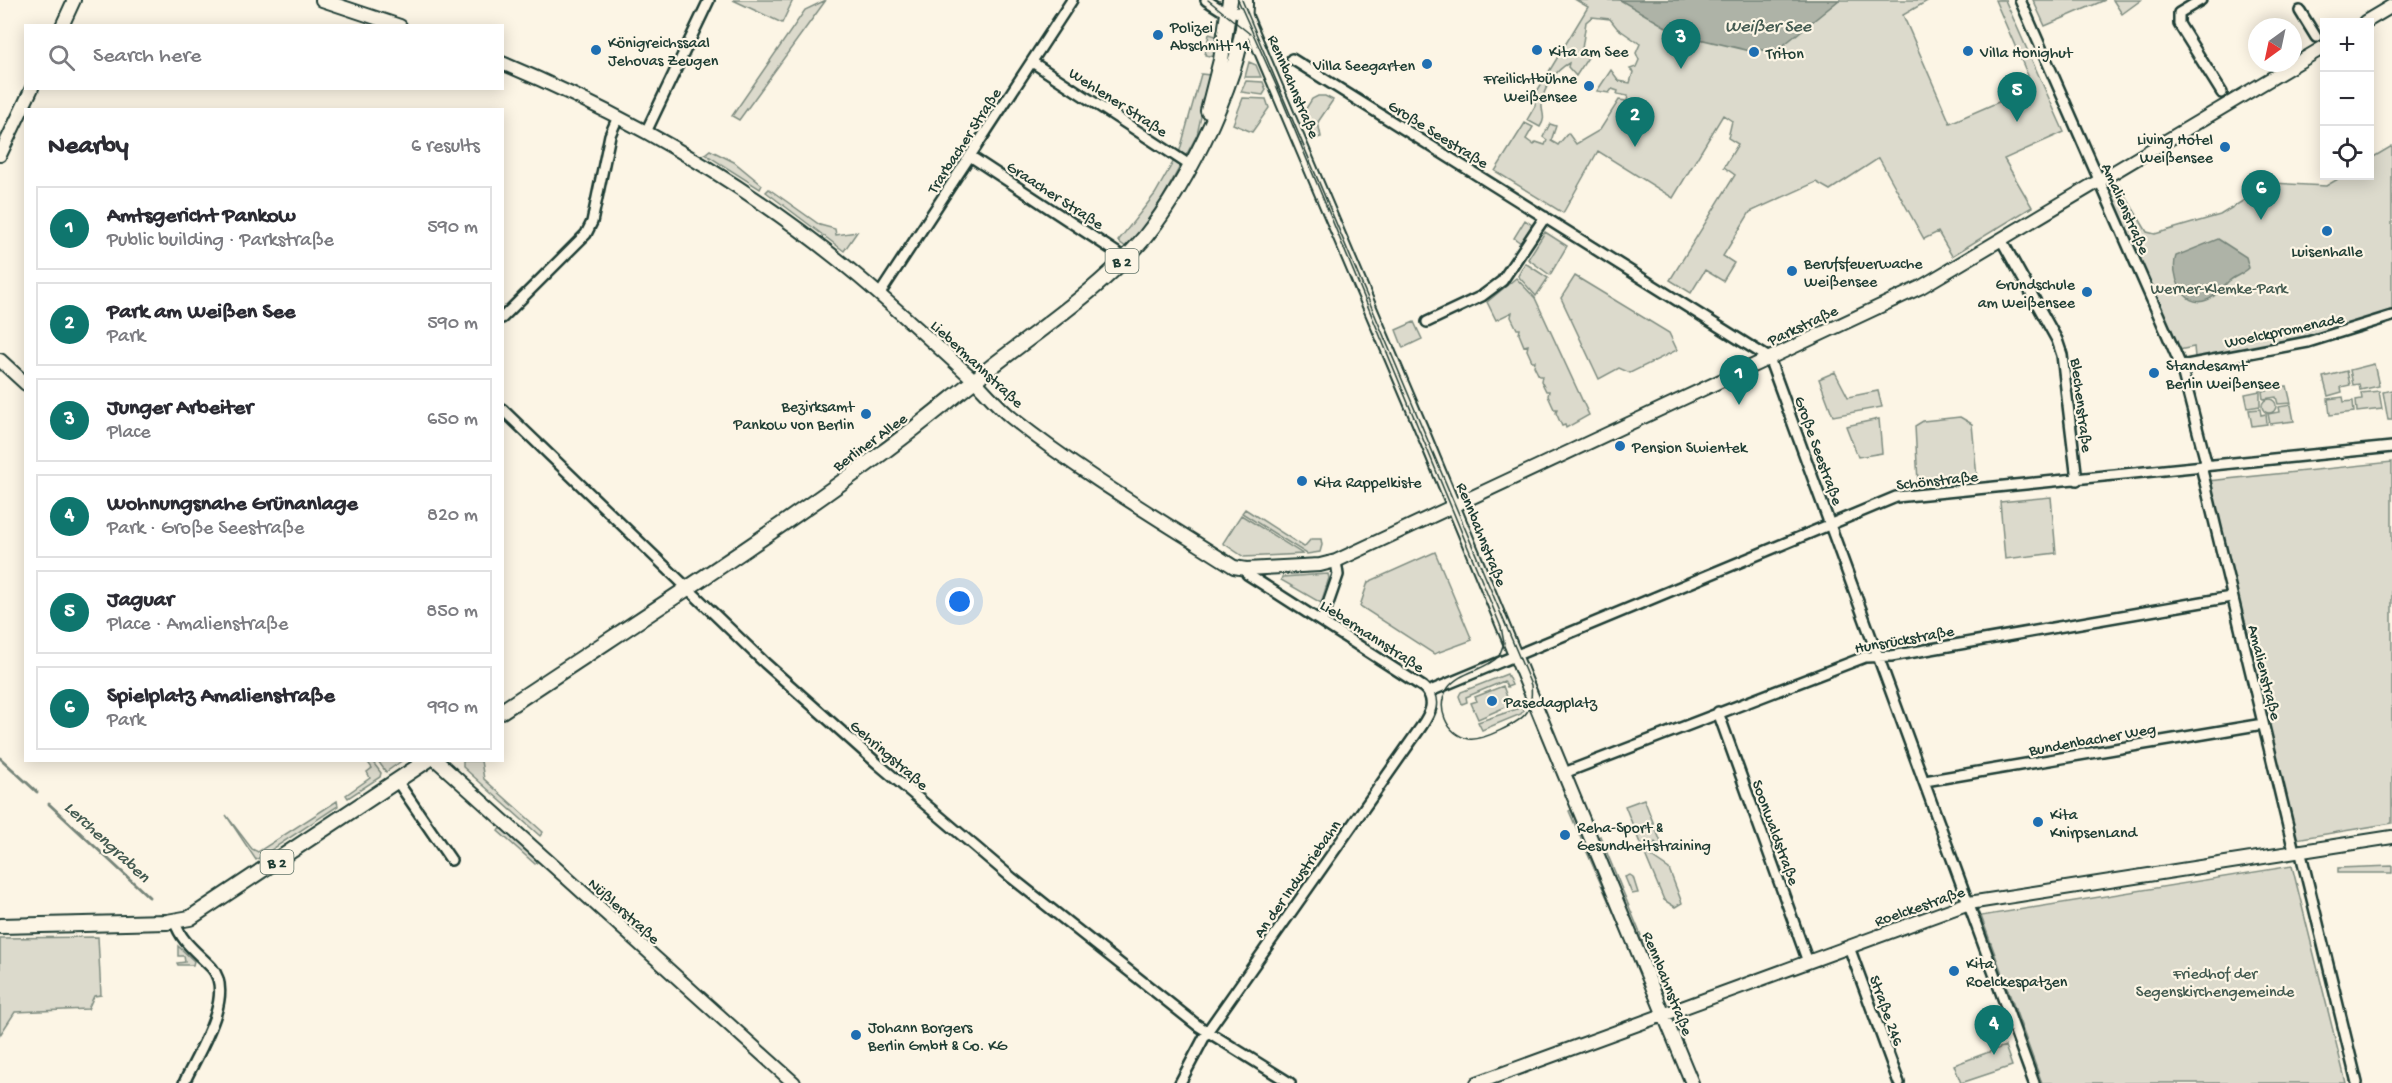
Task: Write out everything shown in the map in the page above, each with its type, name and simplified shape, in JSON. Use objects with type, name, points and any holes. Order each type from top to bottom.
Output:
[{"type":"main road","name":"Rennbahnstraße","points":[[1240,0],[1245,7]]},
{"type":"main road","name":"Berliner Allee","points":[[1201,142],[1221,60],[1229,5]]},
{"type":"main road","name":"Berliner Allee","points":[[504,710],[853,474],[974,381],[1125,258],[1159,218],[1191,166],[1232,69],[1245,7]]},
{"type":"main road","name":"B 2","points":[[0,926],[171,922],[190,918],[210,907],[426,762]]},
{"type":"street","points":[[63,24],[74,0]]},
{"type":"street","points":[[322,0],[394,24]]},
{"type":"street","points":[[646,132],[709,0]]},
{"type":"street","name":"Trarbacher Straße","points":[[879,295],[1072,0]]},
{"type":"street","points":[[1206,0],[1245,7]]},
{"type":"street","name":"Amalienstraße","points":[[2020,0],[2181,366],[2231,597],[2357,1083]]},
{"type":"street","points":[[2200,0],[2179,13],[2178,18],[2222,93]]},
{"type":"street","points":[[2372,18],[2392,6]]},
{"type":"street","name":"Rennbahnstraße","points":[[1245,7],[1692,1083]]},
{"type":"street","points":[[2300,11],[2316,37]]},
{"type":"street","name":"Parkstraße","points":[[1246,569],[1336,561],[1453,504],[1921,287],[2002,241],[2320,50]]},
{"type":"street","name":"Große Seestraße","points":[[1292,59],[1769,358],[1880,655],[2034,1083]]},
{"type":"street","name":"Wehlener Straße","points":[[1032,62],[1191,166]]},
{"type":"street","name":"Liebermannstraße","points":[[504,64],[646,132],[757,200],[879,295],[1004,411],[1056,452],[1234,567],[1246,569],[1247,573],[1428,692]]},
{"type":"street","points":[[0,155],[31,90]]},
{"type":"street","points":[[504,316],[586,234],[592,222],[610,135],[618,117]]},
{"type":"street","name":"Graacher Straße","points":[[970,156],[1125,258]]},
{"type":"street","points":[[1427,322],[1482,296],[1502,281],[1545,217]]},
{"type":"street","name":"Blechenstraße","points":[[2002,241],[2057,340],[2062,355],[2077,480]]},
{"type":"street","name":"Woelckpromenade","points":[[2181,366],[2308,342],[2392,315]]},
{"type":"street","points":[[0,360],[24,382]]},
{"type":"street","name":"Gehringstraße","points":[[504,411],[797,692],[975,848],[1147,987],[1207,1032],[1290,1083]]},
{"type":"street","name":"Schönstraße","points":[[1515,656],[1896,497],[2392,447]]},
{"type":"street","points":[[1322,621],[1338,575],[1336,561]]},
{"type":"street","name":"Hunsrückstraße","points":[[1564,773],[1865,657],[2231,597]]},
{"type":"street","points":[[1428,692],[1515,656]]},
{"type":"street","name":"An der Industriebahn","points":[[1180,1083],[1207,1032],[1428,716],[1432,700],[1428,692]]},
{"type":"street","name":"Soonwaldstraße","points":[[1718,712],[1808,962]]},
{"type":"street","name":"Bundenbacher Weg","points":[[1925,782],[2263,724]]},
{"type":"street","name":"Nüßlerstraße","points":[[438,762],[794,1083]]},
{"type":"street","points":[[397,781],[451,860]]},
{"type":"street","name":"Roelckestraße","points":[[1477,1083],[1969,903],[2297,850],[2392,837]]},
{"type":"street","points":[[171,922],[183,940],[219,978],[221,990],[217,1012],[184,1083]]},
{"type":"street","name":"Straße 246","points":[[1849,947],[1899,1083]]},
{"type":"green space","points":[[733,0],[793,0],[782,23]]},
{"type":"green space","points":[[826,0],[739,120],[732,116],[805,10]]},
{"type":"green space","points":[[1576,0],[1929,0],[1903,15],[1950,123],[2033,87],[1995,0],[2005,0],[2064,132],[2004,159],[2032,207],[1952,256],[1938,232],[1924,239],[1879,158],[1830,190],[1816,182],[1750,212],[1723,256],[1734,263],[1723,281],[1705,270],[1691,293],[1670,280],[1735,175],[1724,167],[1738,144],[1728,138],[1732,121],[1723,115],[1673,198],[1598,151],[1563,213],[1495,171],[1525,123],[1533,127],[1526,139],[1534,145],[1536,142],[1545,145],[1547,140],[1543,137],[1550,124],[1556,126],[1551,141],[1558,145],[1568,133],[1576,144],[1600,130],[1619,100],[1627,101],[1628,96],[1617,94],[1618,91],[1612,89],[1609,93],[1597,91],[1611,70],[1619,81],[1630,83],[1633,72],[1630,69],[1636,67],[1639,60],[1636,53],[1640,44],[1617,28],[1610,19],[1592,17],[1586,22],[1582,49],[1587,50],[1589,56],[1576,76],[1568,67],[1569,63],[1551,80],[1543,97],[1543,118],[1540,127],[1527,120],[1535,106],[1536,93],[1588,7]]},
{"type":"green space","points":[[2033,0],[2105,0],[2045,26]]},
{"type":"green space","points":[[2113,0],[2141,0],[2122,14]]},
{"type":"green space","points":[[1209,34],[1216,36],[1214,57],[1205,55]]},
{"type":"green space","points":[[1249,62],[1256,65],[1261,77],[1245,77]]},
{"type":"green space","points":[[1201,74],[1210,75],[1197,135],[1153,216],[1127,248],[1118,241],[1155,194],[1180,150]]},
{"type":"green space","points":[[1246,81],[1263,82],[1266,90],[1263,95],[1241,92]]},
{"type":"green space","points":[[1325,96],[1333,100],[1318,122],[1321,137],[1317,138],[1305,110],[1312,99]]},
{"type":"green space","points":[[1243,98],[1266,99],[1269,108],[1252,132],[1233,124]]},
{"type":"green space","name":"Werner-Klemke-Park","points":[[2392,146],[2392,310],[2319,333],[2245,349],[2195,357],[2194,347],[2179,350],[2109,191],[2119,185],[2147,232],[2155,234],[2220,215],[2272,183],[2326,186],[2336,180],[2374,180],[2374,157]]},
{"type":"green space","points":[[710,150],[734,162],[762,185],[760,189],[705,154]]},
{"type":"green space","points":[[769,189],[820,225],[835,229],[836,235],[857,232],[844,251],[766,192]]},
{"type":"green space","points":[[1525,220],[1532,225],[1521,243],[1514,238]]},
{"type":"green space","points":[[1545,232],[1567,246],[1550,275],[1528,259]]},
{"type":"green space","points":[[1525,263],[1548,278],[1536,296],[1518,276]]},
{"type":"green space","points":[[1575,276],[1669,333],[1677,350],[1630,373],[1619,368],[1599,379],[1561,298]]},
{"type":"green space","points":[[1516,278],[1535,298],[1589,415],[1566,428],[1565,425],[1562,426],[1556,413],[1557,409],[1554,409],[1548,396],[1549,391],[1546,391],[1541,381],[1542,376],[1539,376],[1534,366],[1535,361],[1532,361],[1527,350],[1528,345],[1524,346],[1519,334],[1520,329],[1517,329],[1511,317],[1512,312],[1496,320],[1487,302]]},
{"type":"green space","points":[[1414,322],[1422,339],[1403,348],[1396,330]]},
{"type":"green space","points":[[2374,364],[2379,386],[2360,390],[2359,384],[2353,385],[2350,370]]},
{"type":"green space","points":[[2347,371],[2350,385],[2341,387],[2342,392],[2328,396],[2323,377]]},
{"type":"green space","points":[[1835,372],[1848,397],[1878,391],[1882,407],[1833,416],[1819,379]]},
{"type":"green space","points":[[2287,386],[2291,403],[2278,404],[2276,397],[2263,399],[2262,391]]},
{"type":"green space","points":[[2392,390],[2392,420],[2388,420],[2383,392]]},
{"type":"green space","points":[[2260,391],[2260,406],[2248,408],[2245,394]]},
{"type":"green space","points":[[2379,391],[2382,409],[2357,412],[2356,400],[2362,399],[2361,393]]},
{"type":"green space","points":[[2343,397],[2344,402],[2353,401],[2354,412],[2330,415],[2328,399]]},
{"type":"green space","points":[[2269,399],[2274,401],[2276,406],[2274,411],[2269,413],[2264,411],[2262,406],[2264,401]]},
{"type":"green space","points":[[2291,405],[2294,421],[2270,424],[2268,414],[2279,412],[2278,407]]},
{"type":"green space","points":[[2260,409],[2261,415],[2266,414],[2267,424],[2252,426],[2249,410]]},
{"type":"green space","points":[[1960,417],[1972,424],[1977,478],[1918,483],[1915,426],[1923,421]]},
{"type":"green space","points":[[1879,419],[1882,453],[1858,457],[1846,426]]},
{"type":"green space","points":[[2392,462],[2392,823],[2296,839],[2208,481]]},
{"type":"green space","points":[[2051,497],[2056,553],[2005,559],[2000,502]]},
{"type":"green space","points":[[1245,509],[1304,547],[1311,539],[1321,539],[1320,552],[1307,554],[1242,513]]},
{"type":"green space","points":[[1241,515],[1303,554],[1244,557],[1223,543]]},
{"type":"green space","points":[[1435,552],[1472,640],[1434,654],[1360,606],[1368,582]]},
{"type":"green space","points":[[1328,574],[1329,578],[1321,603],[1281,580],[1282,577]]},
{"type":"green space","points":[[1507,674],[1512,685],[1507,687],[1504,681],[1466,697],[1467,702],[1462,704],[1459,696],[1461,692]]},
{"type":"green space","points":[[1503,686],[1510,705],[1478,719],[1471,703],[1477,701],[1475,697]]},
{"type":"green space","points":[[1520,703],[1523,711],[1521,714],[1482,730],[1478,722],[1517,709],[1516,705]]},
{"type":"green space","points":[[368,762],[373,762],[381,773],[380,777],[348,798],[346,795],[370,778],[367,772],[372,768]]},
{"type":"green space","points":[[379,762],[400,762],[386,772]]},
{"type":"green space","points":[[463,762],[481,762],[484,779],[543,832],[540,836],[463,767]]},
{"type":"green space","points":[[1644,799],[1664,850],[1655,842],[1650,849],[1642,848],[1625,806]]},
{"type":"green space","points":[[337,801],[338,806],[256,860],[226,815],[252,849],[258,852]]},
{"type":"green space","points":[[1571,810],[1632,955],[1569,811]]},
{"type":"green space","points":[[500,828],[539,860],[535,864],[498,831]]},
{"type":"green space","points":[[1600,836],[1663,989],[1661,990],[1598,837]]},
{"type":"green space","points":[[1644,852],[1669,869],[1682,903],[1675,907],[1664,900]]},
{"type":"green space","name":"Friedhof der Segenskirchengemeinde","points":[[2292,866],[2346,1083],[2042,1083],[1981,916]]},
{"type":"green space","points":[[2392,866],[2392,873],[2338,873],[2338,868]]},
{"type":"green space","points":[[1630,875],[1633,877],[1638,893],[1632,894],[1625,877]]},
{"type":"green space","points":[[98,937],[101,995],[94,996],[88,1009],[15,1012],[0,1035],[0,938]]},
{"type":"green space","points":[[178,946],[194,961],[193,965],[178,965],[177,963],[185,962],[184,956],[178,956]]},
{"type":"green space","points":[[2005,1046],[2012,1066],[1961,1083],[1954,1065]]},
{"type":"water","name":"Weißer See","points":[[1620,0],[1839,0],[1775,52],[1756,49],[1755,52],[1678,34]]},
{"type":"water","points":[[2218,239],[2246,257],[2249,268],[2229,281],[2210,299],[2198,302],[2191,300],[2180,288],[2177,280],[2176,256]]},
{"type":"waterway","name":"Lerchengraben","points":[[0,758],[37,792]]},
{"type":"waterway","name":"Lerchengraben","points":[[49,804],[149,897]]},
{"type":"tram line","points":[[1208,0],[1250,34]]},
{"type":"tram line","points":[[1238,0],[1276,85],[1501,627],[1504,643],[1499,656],[1487,665],[1453,682],[1444,695],[1445,719],[1454,732],[1469,739],[1483,737],[1509,726],[1527,712],[1531,703],[1531,685],[1242,0]]},
{"type":"place","name":"Polizei Abschnitt 14","points":[[1158,35]]},
{"type":"place","name":"Königreichssaal Jehovas Zeugen","points":[[596,50]]},
{"type":"place","name":"Kita am See","points":[[1537,50]]},
{"type":"place","name":"Villa Honighut","points":[[1968,51]]},
{"type":"place","name":"Triton","points":[[1754,52]]},
{"type":"place","name":"Villa Seegarten","points":[[1427,64]]},
{"type":"place","name":"Junger Arbeiter","points":[[1681,69]]},
{"type":"place","name":"Freilichtbühne Weißensee","points":[[1589,86]]},
{"type":"place","name":"Jaguar","points":[[2017,122]]},
{"type":"place","name":"Park am Weißen See","points":[[1635,147]]},
{"type":"place","name":"Living Hotel Weißensee","points":[[2225,147]]},
{"type":"place","name":"Spielplatz Amalienstraße","points":[[2261,220]]},
{"type":"place","name":"Luisenhalle","points":[[2327,231]]},
{"type":"place","name":"Berufsfeuerwache Weißensee","points":[[1792,271]]},
{"type":"place","name":"Grundschule am Weißensee","points":[[2087,292]]},
{"type":"place","name":"Standesamt Berlin Weißensee","points":[[2154,373]]},
{"type":"place","name":"Amtsgericht Pankow","points":[[1739,405]]},
{"type":"place","name":"Bezirksamt Pankow von Berlin","points":[[866,414]]},
{"type":"place","name":"Pension Swientek","points":[[1620,446]]},
{"type":"place","name":"Kita Rappelkiste","points":[[1302,481]]},
{"type":"place","name":"Pasedagplatz","points":[[1492,701]]},
{"type":"place","name":"Kita KnirpsenLand","points":[[2038,822]]},
{"type":"place","name":"Reha-Sport & Gesundheitstraining","points":[[1565,835]]},
{"type":"place","name":"Kita Roelckespatzen","points":[[1954,971]]},
{"type":"place","name":"Johann Borgers Berlin GmbH & Co. KG","points":[[856,1035]]},
{"type":"place","name":"Wohnungsnahe Grünanlage","points":[[1994,1055]]}]
